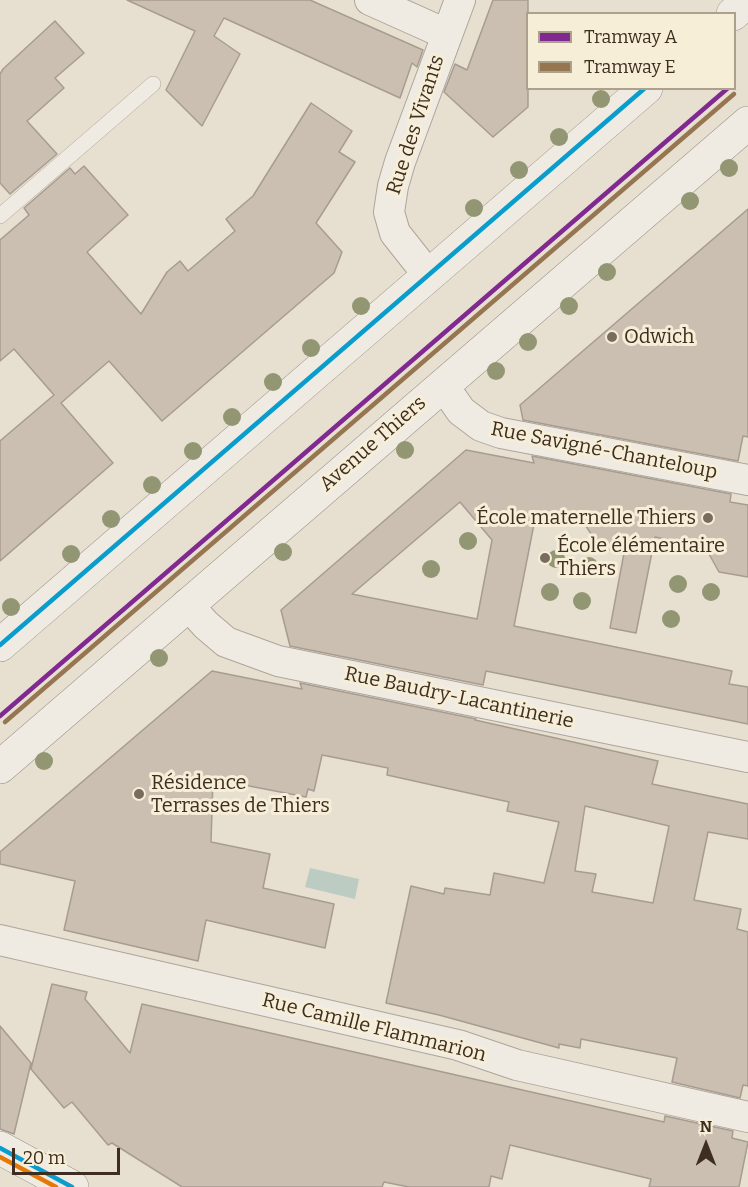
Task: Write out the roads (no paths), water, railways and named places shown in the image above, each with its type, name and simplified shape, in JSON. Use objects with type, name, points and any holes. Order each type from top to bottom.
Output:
[{"type":"main road","points":[[735,12],[748,1]]},
{"type":"main road","points":[[0,645],[644,90]]},
{"type":"main road","name":"Avenue Thiers","points":[[0,767],[748,123]]},
{"type":"main road","points":[[0,1148],[72,1187]]},
{"type":"street","points":[[370,0],[446,34]]},
{"type":"street","name":"Rue des Vivants","points":[[429,276],[395,232],[389,212],[400,162],[460,0]]},
{"type":"street","name":"Rue Savigné-Chanteloup","points":[[443,385],[461,411],[482,426],[501,433],[748,480]]},
{"type":"street","name":"Rue Baudry-Lacantinerie","points":[[187,604],[226,642],[278,661],[748,757]]},
{"type":"street","name":"Rue Camille Flammarion","points":[[0,940],[447,1043],[517,1065],[748,1117]]},
{"type":"lane","points":[[0,216],[153,84]]},
{"type":"tram line","name":"A","points":[[0,716],[726,90]]},
{"type":"tram line","name":"E","points":[[5,722],[734,94]]},
{"type":"place","name":"Odwich","points":[[612,337]]},
{"type":"place","name":"École maternelle Thiers","points":[[708,518]]},
{"type":"place","name":"École élémentaire Thiers","points":[[545,558]]},
{"type":"place","name":"Résidence Terrasses de Thiers","points":[[139,794]]}]
